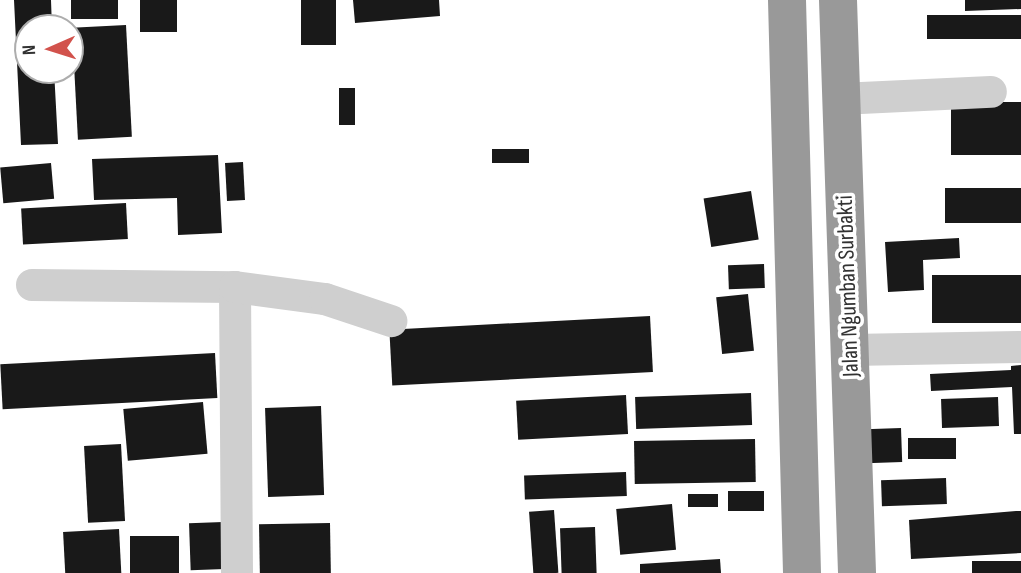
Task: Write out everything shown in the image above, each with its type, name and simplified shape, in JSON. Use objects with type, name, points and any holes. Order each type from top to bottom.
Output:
[{"type":"highway","points":[[787,0],[802,573]]},
{"type":"highway","name":"Jalan Ngumban Surbakti","points":[[838,0],[857,573]]},
{"type":"street","points":[[840,99],[991,92]]},
{"type":"street","points":[[32,285],[234,287],[326,299],[391,321]]},
{"type":"street","points":[[234,287],[237,573]]},
{"type":"street","points":[[851,350],[1021,347]]},
{"type":"building","points":[[14,0],[51,0],[52,14],[15,14]]},
{"type":"building","points":[[71,0],[118,0],[118,19],[84,19],[84,14],[71,14]]},
{"type":"building","points":[[140,0],[177,0],[177,32],[140,32]]},
{"type":"building","points":[[301,0],[336,0],[336,45],[301,45]]},
{"type":"building","points":[[353,0],[439,0],[440,16],[355,23]]},
{"type":"building","points":[[965,0],[1021,0],[1021,9],[965,11]]},
{"type":"building","points":[[927,15],[1021,15],[1021,39],[927,39]]},
{"type":"building","points":[[126,25],[132,137],[78,140],[75,84],[84,84],[84,27]]},
{"type":"building","points":[[18,84],[55,84],[58,144],[21,145]]},
{"type":"building","points":[[339,88],[355,88],[355,125],[339,125]]},
{"type":"building","points":[[951,102],[1021,102],[1021,155],[951,155]]},
{"type":"building","points":[[492,149],[529,149],[529,163],[492,163]]},
{"type":"building","points":[[218,155],[222,233],[178,235],[177,198],[94,200],[92,159]]},
{"type":"building","points":[[243,162],[245,200],[227,201],[225,163]]},
{"type":"building","points":[[51,163],[54,199],[3,203],[0,167]]},
{"type":"building","points":[[945,188],[1021,188],[1021,223],[945,223]]},
{"type":"building","points":[[751,191],[759,239],[711,247],[704,199]]},
{"type":"building","points":[[126,203],[128,239],[23,244],[21,208]]},
{"type":"building","points":[[959,238],[960,258],[923,260],[924,290],[888,292],[885,242]]},
{"type":"building","points":[[764,264],[765,288],[729,289],[728,265]]},
{"type":"building","points":[[932,275],[1021,275],[1021,323],[932,323]]},
{"type":"building","points":[[748,294],[754,351],[722,354],[716,297]]},
{"type":"building","points":[[650,316],[653,372],[392,386],[389,330]]},
{"type":"building","points":[[215,353],[217,398],[3,409],[0,364]]},
{"type":"building","points":[[1021,365],[1021,434],[1014,434],[1012,387],[931,391],[930,374],[1011,370],[1011,366]]},
{"type":"building","points":[[751,393],[752,425],[636,429],[635,397]]},
{"type":"building","points":[[626,395],[628,434],[518,440],[516,401]]},
{"type":"building","points":[[998,397],[999,426],[942,428],[941,399]]},
{"type":"building","points":[[203,402],[208,454],[128,461],[123,409]]},
{"type":"building","points":[[321,406],[324,495],[268,497],[265,408]]},
{"type":"building","points":[[901,428],[902,462],[866,463],[865,429]]},
{"type":"building","points":[[908,438],[956,438],[956,459],[908,459]]},
{"type":"building","points":[[755,439],[756,482],[635,484],[634,441]]},
{"type":"building","points":[[121,444],[125,521],[88,523],[84,446]]},
{"type":"building","points":[[626,472],[627,496],[525,500],[524,476]]},
{"type":"building","points":[[946,478],[947,504],[882,506],[881,480]]},
{"type":"building","points":[[728,491],[764,491],[764,511],[728,511]]},
{"type":"building","points":[[688,494],[718,494],[718,507],[688,507]]},
{"type":"building","points":[[672,504],[676,550],[620,555],[616,509]]},
{"type":"building","points":[[554,510],[558,573],[533,573],[529,512]]},
{"type":"building","points":[[1021,511],[1021,553],[911,559],[909,520]]},
{"type":"building","points":[[223,522],[225,569],[191,570],[189,523]]},
{"type":"building","points":[[330,523],[331,573],[260,573],[259,524]]},
{"type":"building","points":[[595,527],[597,573],[562,573],[560,528]]},
{"type":"building","points":[[119,529],[121,573],[65,573],[63,532]]},
{"type":"building","points":[[130,536],[179,536],[179,573],[130,573]]},
{"type":"building","points":[[720,559],[721,573],[640,573],[640,564]]},
{"type":"building","points":[[972,561],[1021,561],[1021,573],[972,573]]}]
